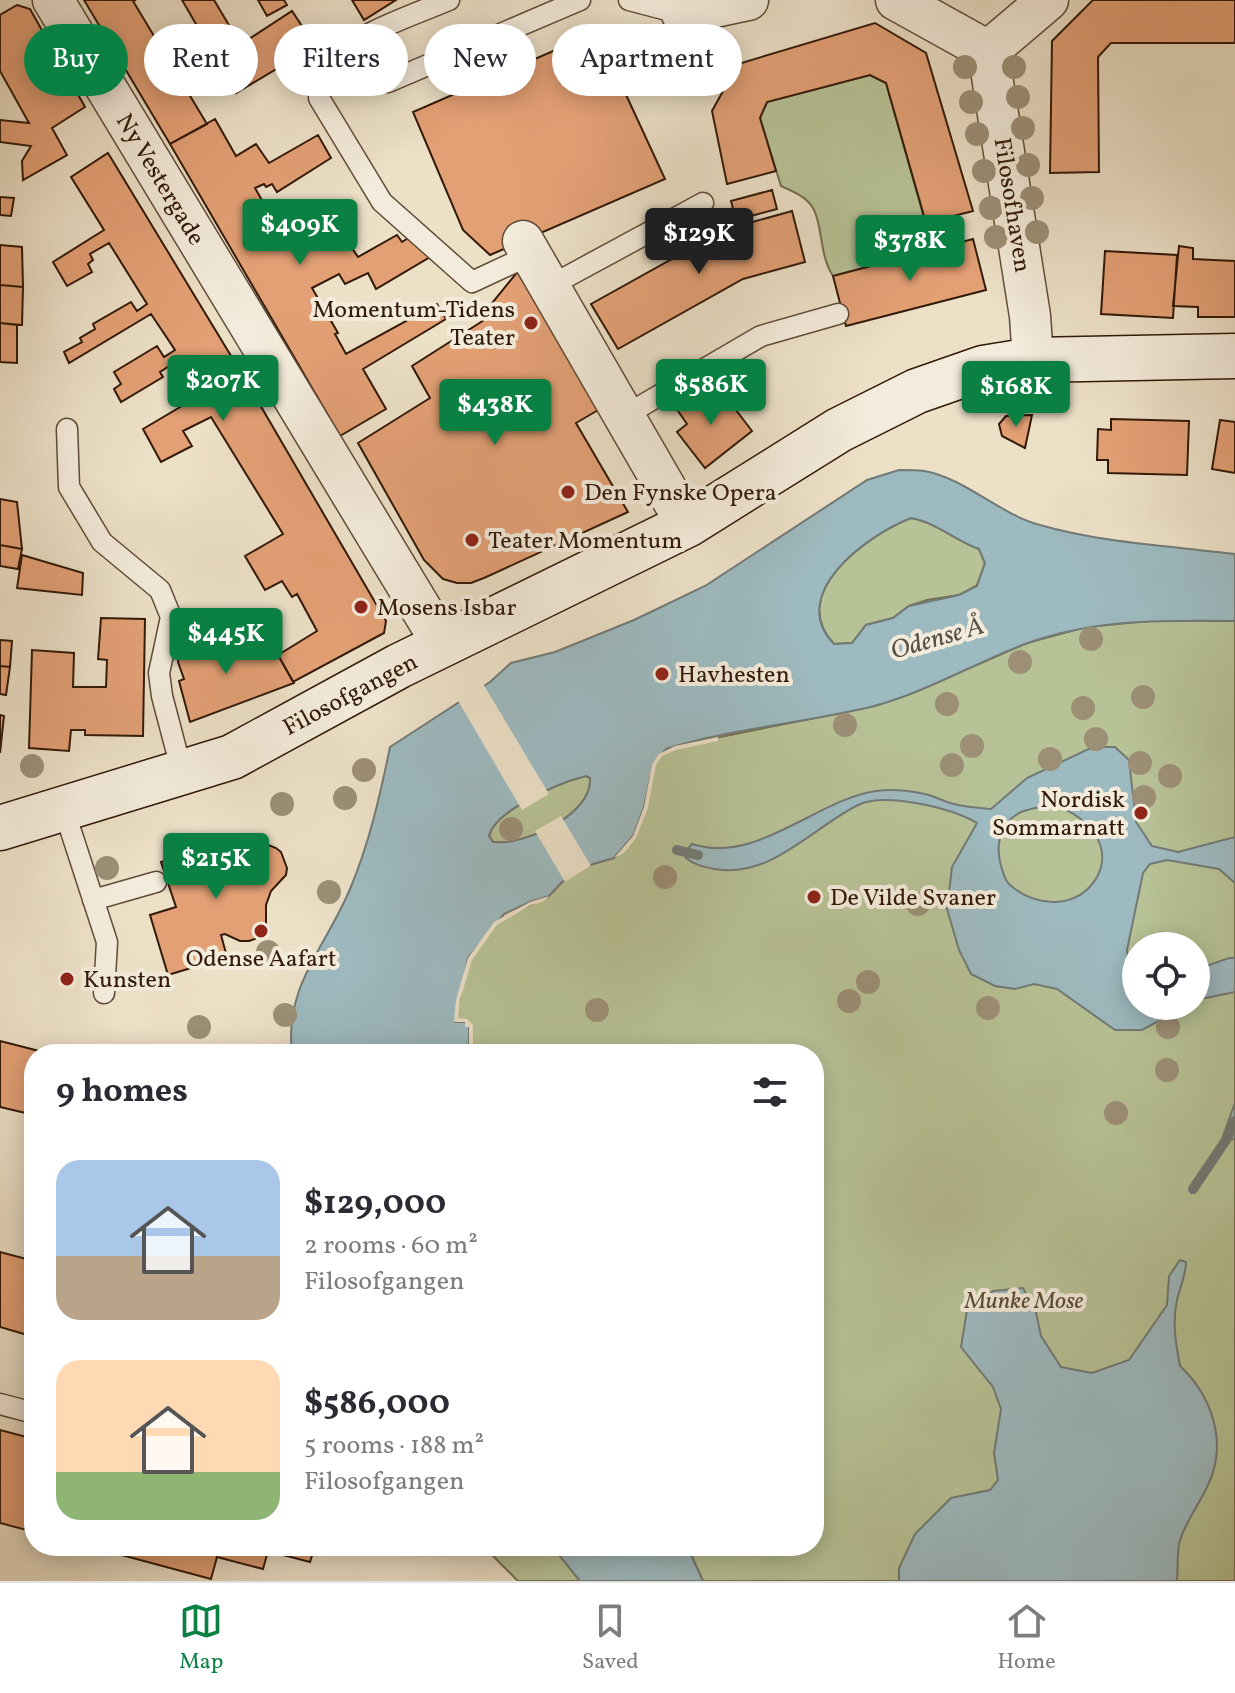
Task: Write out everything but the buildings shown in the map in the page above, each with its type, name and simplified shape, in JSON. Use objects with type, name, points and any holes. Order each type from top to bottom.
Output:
[{"type":"main road","name":"Filosofgangen","points":[[0,828],[232,757],[443,645],[687,525],[839,430],[917,391],[983,368],[1033,360],[1235,356]]},
{"type":"street","name":"Ny Vestergade","points":[[53,0],[443,645]]},
{"type":"street","points":[[682,14],[748,0]]},
{"type":"street","points":[[896,0],[988,51],[1048,0]]},
{"type":"street","name":"Filosofhaven","points":[[988,51],[1030,316],[1033,360]]},
{"type":"street","points":[[534,261],[687,525]]},
{"type":"lane","points":[[449,0],[351,43],[329,63],[321,82],[319,98],[382,202],[472,282],[703,203]]},
{"type":"lane","points":[[408,73],[580,0]]},
{"type":"lane","points":[[629,0],[682,14]]},
{"type":"lane","points":[[624,416],[761,336],[838,314]]},
{"type":"lane","points":[[67,429],[69,487],[102,542],[160,590],[171,617],[159,673],[182,772]]},
{"type":"lane","points":[[63,807],[107,942],[104,993]]},
{"type":"lane","points":[[93,900],[156,882]]},
{"type":"lane","points":[[0,1404],[24,1410]]},
{"type":"green space","points":[[870,75],[886,83],[933,250],[833,276],[825,259],[813,208],[803,198],[781,186],[760,118],[767,102]]},
{"type":"green space","points":[[911,518],[928,523],[979,549],[985,563],[977,585],[959,595],[909,606],[893,618],[866,625],[852,643],[834,644],[822,625],[820,606],[826,587],[855,552],[893,526]]},
{"type":"green space","name":"Munke Mose","points":[[1158,620],[1235,621],[1235,1581],[703,1581],[692,1556],[824,1556],[824,1044],[471,1044],[454,1022],[468,958],[494,922],[549,896],[562,882],[593,864],[614,858],[659,754],[675,746],[875,706],[1027,643],[1086,627]]},
{"type":"green space","points":[[586,776],[590,778],[588,792],[569,816],[522,839],[493,842],[489,836],[503,816],[530,798]]},
{"type":"green space","points":[[493,1556],[560,1556],[580,1581],[518,1581]]},
{"type":"water","name":"Odense Å","points":[[899,470],[924,471],[954,481],[1010,513],[1040,525],[1112,540],[1235,554],[1235,621],[1155,621],[1076,630],[1025,644],[913,693],[874,706],[666,749],[653,764],[644,807],[633,836],[614,858],[593,864],[562,882],[549,896],[504,914],[468,958],[455,1022],[465,1022],[469,1027],[469,1044],[292,1044],[294,1008],[300,987],[357,872],[390,747],[490,682],[511,663],[555,652],[634,620],[705,586],[867,480]],"holes":[[[911,518],[928,523],[979,549],[985,563],[977,586],[959,595],[909,606],[893,618],[866,625],[852,643],[834,644],[822,625],[820,606],[826,587],[838,569],[855,552],[893,526]],[[586,776],[590,778],[588,792],[580,804],[569,816],[554,825],[522,839],[506,842],[493,842],[489,836],[503,816],[530,798],[561,784]]]},
{"type":"water","points":[[1093,747],[1115,747],[1129,760],[1136,822],[1152,846],[1178,852],[1235,837],[1235,883],[1219,869],[1167,860],[1150,864],[1143,873],[1131,932],[1122,932],[1122,1020],[1160,1020],[1142,1030],[1115,1030],[1057,989],[1034,984],[1015,989],[995,986],[971,974],[959,950],[947,909],[952,867],[977,823],[952,812],[901,801],[870,801],[841,815],[772,859],[735,870],[696,864],[686,858],[685,852],[692,844],[716,848],[740,846],[763,839],[831,806],[876,791],[914,792],[959,805],[991,809],[1027,778]],"holes":[[[1051,805],[1073,814],[1092,830],[1102,851],[1098,875],[1090,886],[1081,894],[1058,902],[1033,898],[1010,885],[999,852],[1000,836],[1007,822],[1021,812]]]},
{"type":"water","points":[[1235,958],[1235,992],[1210,997],[1210,965]]},
{"type":"water","points":[[1235,1103],[1235,1139],[1224,1140],[1223,1136]]},
{"type":"water","points":[[1180,1260],[1186,1262],[1175,1316],[1180,1366],[1206,1401],[1212,1414],[1217,1443],[1210,1481],[1179,1544],[1177,1581],[899,1581],[899,1568],[915,1534],[951,1498],[990,1490],[998,1480],[994,1453],[1001,1409],[993,1387],[961,1347],[967,1310],[993,1291],[1023,1288],[1036,1312],[1041,1336],[1061,1367],[1092,1373],[1129,1360],[1167,1305],[1169,1276]]},
{"type":"water","points":[[560,1556],[692,1556],[703,1581],[580,1581]]},
{"type":"pier","points":[[482,682],[549,794],[522,810],[457,699]]},
{"type":"pier","points":[[718,737],[718,741],[662,756],[656,765],[648,808],[636,838],[624,853],[614,858],[633,836],[644,807],[652,764],[659,754],[675,746]]},
{"type":"pier","points":[[561,816],[591,866],[565,882],[535,831]]},
{"type":"pier","points":[[549,896],[497,925],[472,960],[458,1018],[467,1019],[473,1025],[473,1044],[469,1044],[469,1027],[465,1027],[465,1022],[454,1022],[456,1000],[468,958],[494,922],[530,902]]},
{"type":"waterway","points":[[677,850],[698,855]]},
{"type":"waterway","points":[[1193,1189],[1235,1121]]},
{"type":"place","name":"Momentum-Tidens Teater","points":[[531,323]]},
{"type":"place","name":"Den Fynske Opera","points":[[568,492]]},
{"type":"place","name":"Teater Momentum","points":[[472,540]]},
{"type":"place","name":"Mosens Isbar","points":[[361,607]]},
{"type":"place","name":"Havhesten","points":[[662,674]]},
{"type":"place","name":"Nordisk Sommarnatt","points":[[1141,813]]},
{"type":"place","name":"De Vilde Svaner","points":[[814,897]]},
{"type":"place","name":"Odense Aafart","points":[[261,931]]},
{"type":"place","name":"Kunsten","points":[[67,979]]}]
